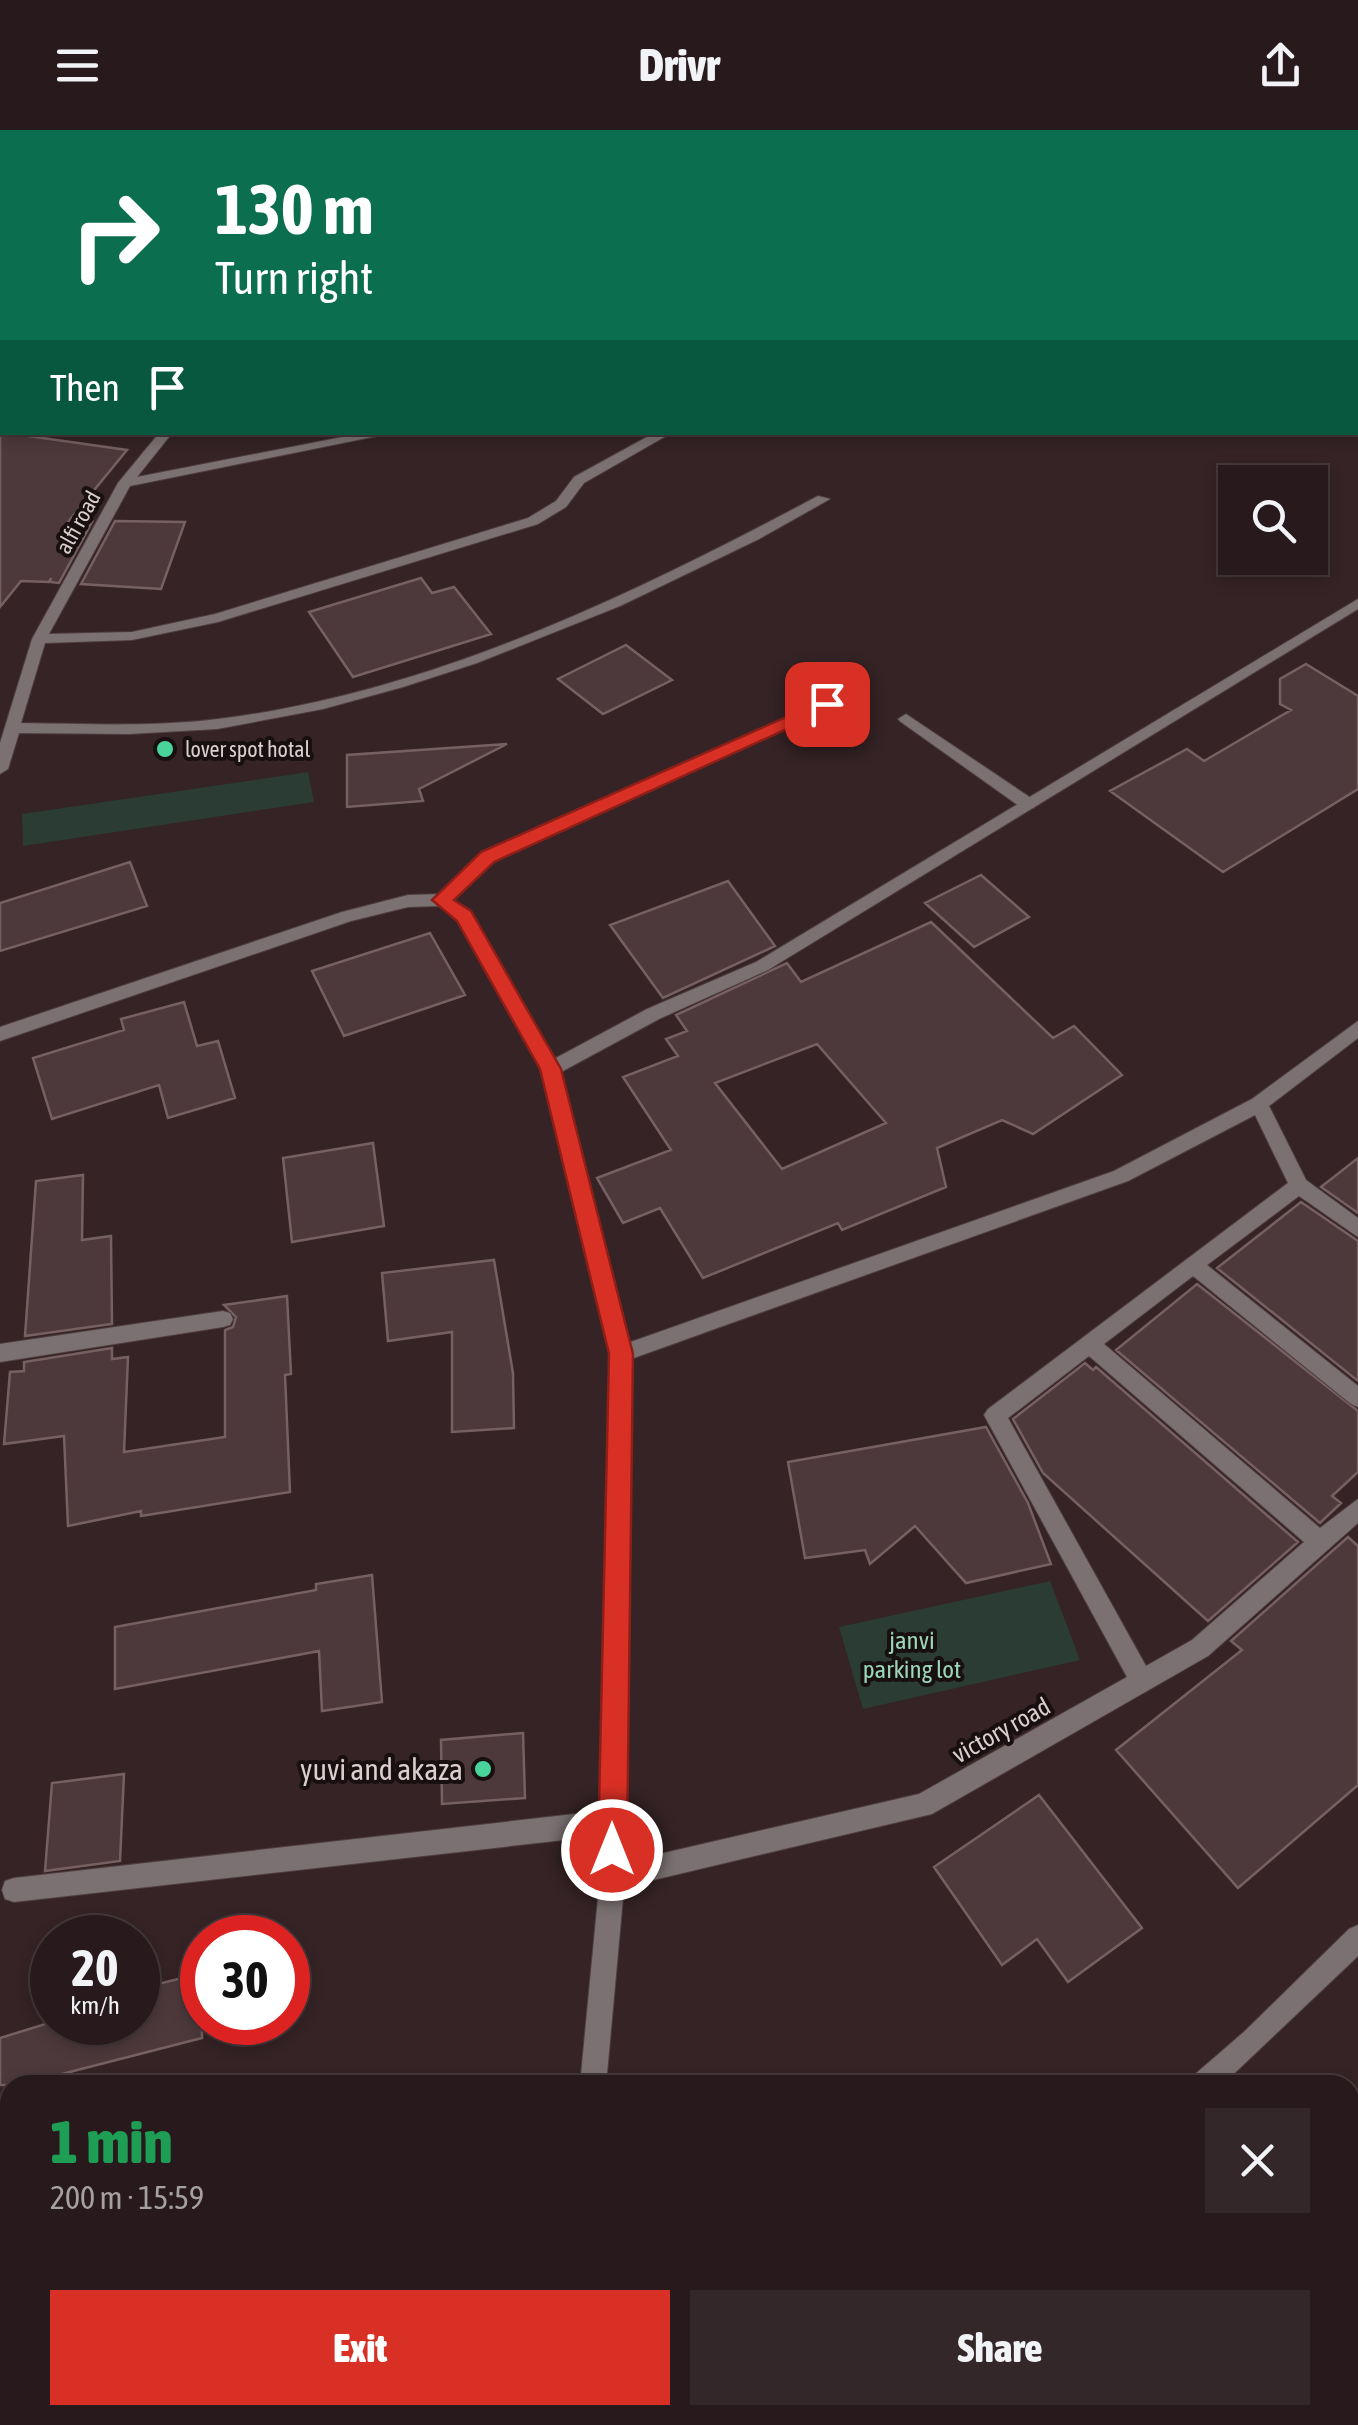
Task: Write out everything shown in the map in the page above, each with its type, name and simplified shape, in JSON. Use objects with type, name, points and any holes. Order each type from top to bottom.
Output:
[{"type":"street","name":"alfi road","points":[[0,769],[39,639],[126,483],[165,435]]},
{"type":"street","points":[[126,483],[376,435]]},
{"type":"street","points":[[39,639],[132,636],[218,618],[533,522],[561,504],[579,480],[662,435]]},
{"type":"street","points":[[12,728],[134,730],[245,720],[404,682],[575,624],[712,560],[823,499]]},
{"type":"street","points":[[551,1069],[653,1014],[762,966],[1358,603]]},
{"type":"street","points":[[442,900],[488,857],[861,689]]},
{"type":"street","points":[[906,719],[1028,804]]},
{"type":"street","points":[[0,1034],[348,916],[408,902],[442,900],[464,916],[551,1069],[621,1354],[612,1877],[594,2075]]},
{"type":"street","points":[[621,1354],[1120,1176],[1259,1104],[1358,1028]]},
{"type":"street","points":[[1259,1104],[1299,1185],[1358,1229]]},
{"type":"street","points":[[1142,1681],[995,1415],[1299,1185]]},
{"type":"street","points":[[1194,1266],[1358,1398]]},
{"type":"street","points":[[0,1353],[224,1320]]},
{"type":"street","points":[[1090,1344],[1320,1542]]},
{"type":"street","name":"victory road","points":[[612,1877],[923,1805],[1200,1648],[1358,1509]]},
{"type":"street","points":[[14,1890],[612,1822]]},
{"type":"street","points":[[1214,2075],[1358,1938]]},
{"type":"green space","points":[[308,772],[314,802],[23,846],[22,814]]},
{"type":"green space","name":"janvi parking lot","points":[[1050,1581],[1080,1660],[863,1709],[839,1627]]},
{"type":"building","points":[[0,435],[127,450],[63,528],[92,522],[59,583],[50,582],[51,578],[49,582],[21,581],[0,607]]},
{"type":"building","points":[[115,521],[185,522],[161,589],[81,584]]},
{"type":"building","points":[[421,578],[432,593],[454,587],[491,634],[353,677],[309,612]]},
{"type":"building","points":[[626,645],[672,680],[603,714],[558,679]]},
{"type":"building","points":[[1306,664],[1358,696],[1358,789],[1223,872],[1110,791],[1187,749],[1204,761],[1291,710],[1280,704],[1280,679]]},
{"type":"building","points":[[507,744],[419,789],[423,801],[347,807],[347,755]]},
{"type":"building","points":[[130,862],[147,906],[0,951],[0,903]]},
{"type":"building","points":[[981,875],[1029,917],[974,947],[925,903]]},
{"type":"building","points":[[728,881],[775,946],[663,998],[610,925]]},
{"type":"building","points":[[931,922],[1053,1038],[1074,1026],[1122,1075],[1033,1134],[1002,1120],[937,1148],[946,1187],[842,1230],[838,1223],[703,1278],[660,1208],[623,1223],[597,1178],[671,1150],[623,1077],[678,1056],[666,1039],[687,1031],[676,1015],[787,963],[801,982]],"holes":[[[817,1044],[886,1123],[782,1169],[715,1083]]]},
{"type":"building","points":[[430,933],[465,995],[344,1036],[312,971]]},
{"type":"building","points":[[184,1002],[197,1046],[218,1041],[235,1098],[168,1118],[159,1085],[52,1119],[33,1058],[124,1030],[121,1019]]},
{"type":"building","points":[[373,1143],[384,1226],[292,1242],[283,1158]]},
{"type":"building","points":[[1358,1158],[1358,1213],[1321,1187]]},
{"type":"building","points":[[83,1175],[82,1240],[111,1236],[112,1324],[25,1336],[36,1181]]},
{"type":"building","points":[[1301,1202],[1358,1241],[1358,1381],[1217,1268]]},
{"type":"building","points":[[494,1260],[513,1373],[514,1428],[452,1432],[452,1332],[388,1341],[382,1273]]},
{"type":"building","points":[[1197,1284],[1358,1411],[1358,1472],[1332,1496],[1341,1503],[1320,1523],[1116,1350]]},
{"type":"building","points":[[287,1296],[291,1374],[285,1375],[290,1492],[141,1516],[141,1511],[68,1526],[64,1436],[4,1444],[10,1372],[24,1371],[24,1362],[112,1348],[112,1359],[128,1357],[124,1452],[225,1437],[225,1330],[233,1327],[236,1317],[224,1305]]},
{"type":"building","points":[[1085,1363],[1093,1370],[1096,1367],[1298,1542],[1208,1621],[1043,1473],[1013,1419]]},
{"type":"building","points":[[986,1427],[1028,1503],[1051,1564],[966,1583],[915,1526],[870,1564],[865,1550],[805,1558],[788,1462]]},
{"type":"building","points":[[1348,1537],[1358,1546],[1358,1785],[1238,1888],[1116,1750],[1242,1650],[1231,1641]]},
{"type":"building","points":[[372,1575],[382,1702],[322,1711],[319,1651],[115,1689],[115,1627],[316,1590],[316,1584]]},
{"type":"building","name":"yuvi and akaza","points":[[523,1733],[525,1798],[442,1804],[441,1740]]},
{"type":"building","points":[[124,1774],[120,1861],[45,1871],[52,1783]]},
{"type":"building","points":[[1039,1795],[1142,1928],[1068,1982],[1037,1939],[1002,1965],[934,1867]]},
{"type":"building","points":[[180,1978],[180,2044],[58,2075],[0,2075],[0,2038],[30,2029],[30,2045],[160,2045],[160,1984]]},
{"type":"place","name":"lover spot hotal","points":[[165,749]]},
{"type":"place","name":"yuvi and akaza","points":[[483,1769]]},
{"type":"route","points":[[612,1850],[621,1354],[551,1069],[464,916],[442,900],[488,857],[827,704]]}]
